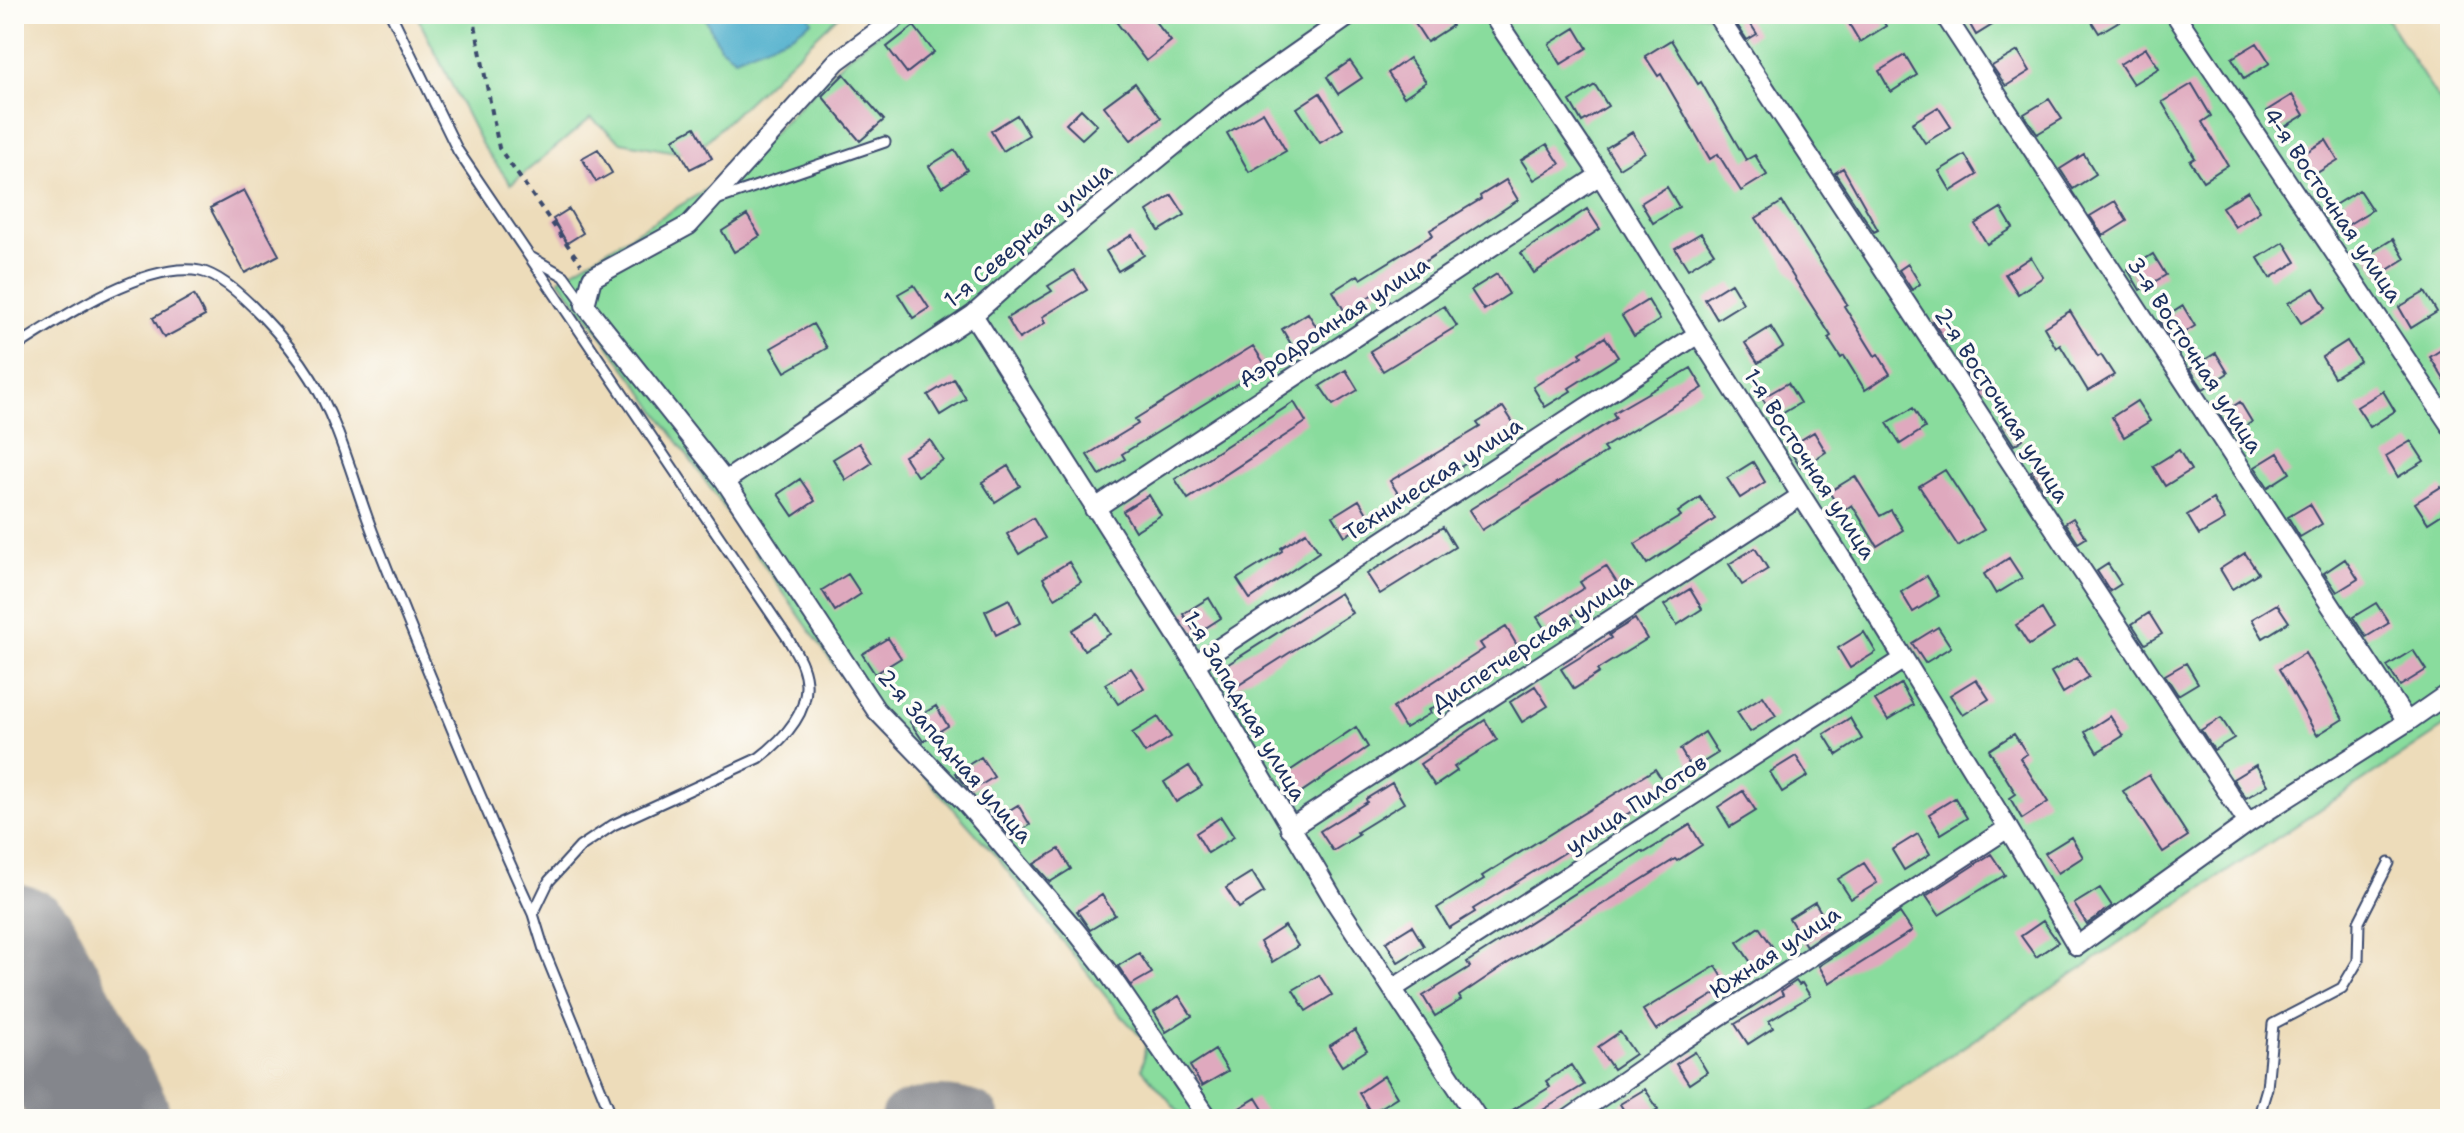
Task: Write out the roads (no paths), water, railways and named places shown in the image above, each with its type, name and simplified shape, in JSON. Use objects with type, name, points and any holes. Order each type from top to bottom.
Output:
[{"type":"street","points":[[585,305],[592,278],[689,225],[837,61],[901,14]]},
{"type":"street","name":"1-я Северная улица","points":[[725,481],[973,315],[1050,247],[1232,98],[1352,14]]},
{"type":"street","name":"1-я Восточная улица","points":[[1492,14],[1600,175],[1904,659],[2077,946],[2248,823]]},
{"type":"street","name":"2-я Восточная улица","points":[[1716,14],[2248,823]]},
{"type":"street","name":"3-я Восточная улица","points":[[1944,14],[2407,722]]},
{"type":"street","name":"4-я Восточная улица","points":[[2175,14],[2450,425]]},
{"type":"street","name":"Аэродромная улица","points":[[1094,509],[1600,175]]},
{"type":"street","name":"2-я Западная улица","points":[[585,305],[725,481],[876,710],[965,802],[1075,930],[1105,968],[1209,1119]]},
{"type":"street","name":"1-я Западная улица","points":[[973,315],[1195,664],[1334,900],[1478,1119]]},
{"type":"street","name":"Техническая улица","points":[[1195,664],[1698,334]]},
{"type":"street","name":"Диспетчерская улица","points":[[1290,828],[1801,496]]},
{"type":"street","name":"улица Пилотов","points":[[1394,988],[1904,659]]},
{"type":"street","points":[[2248,823],[2450,692]]},
{"type":"street","name":"Южная улица","points":[[1569,1119],[1690,1035],[2008,828]]},
{"type":"lane","points":[[391,14],[458,151],[787,637],[803,666],[807,690],[799,717],[779,743],[759,758],[613,825],[580,847],[549,881],[533,914]]},
{"type":"lane","points":[[713,201],[885,142]]},
{"type":"lane","points":[[530,257],[564,276],[585,305]]},
{"type":"lane","points":[[14,348],[135,280],[175,268],[202,271],[223,279],[287,345],[312,379],[328,413],[383,559],[533,914],[545,953],[613,1119]]},
{"type":"lane","points":[[2258,1119],[2267,1088],[2273,1024],[2342,988],[2358,961],[2359,922],[2389,863]]},
{"type":"water","points":[[703,14],[808,14],[812,21],[794,34],[735,58],[720,47]]}]
